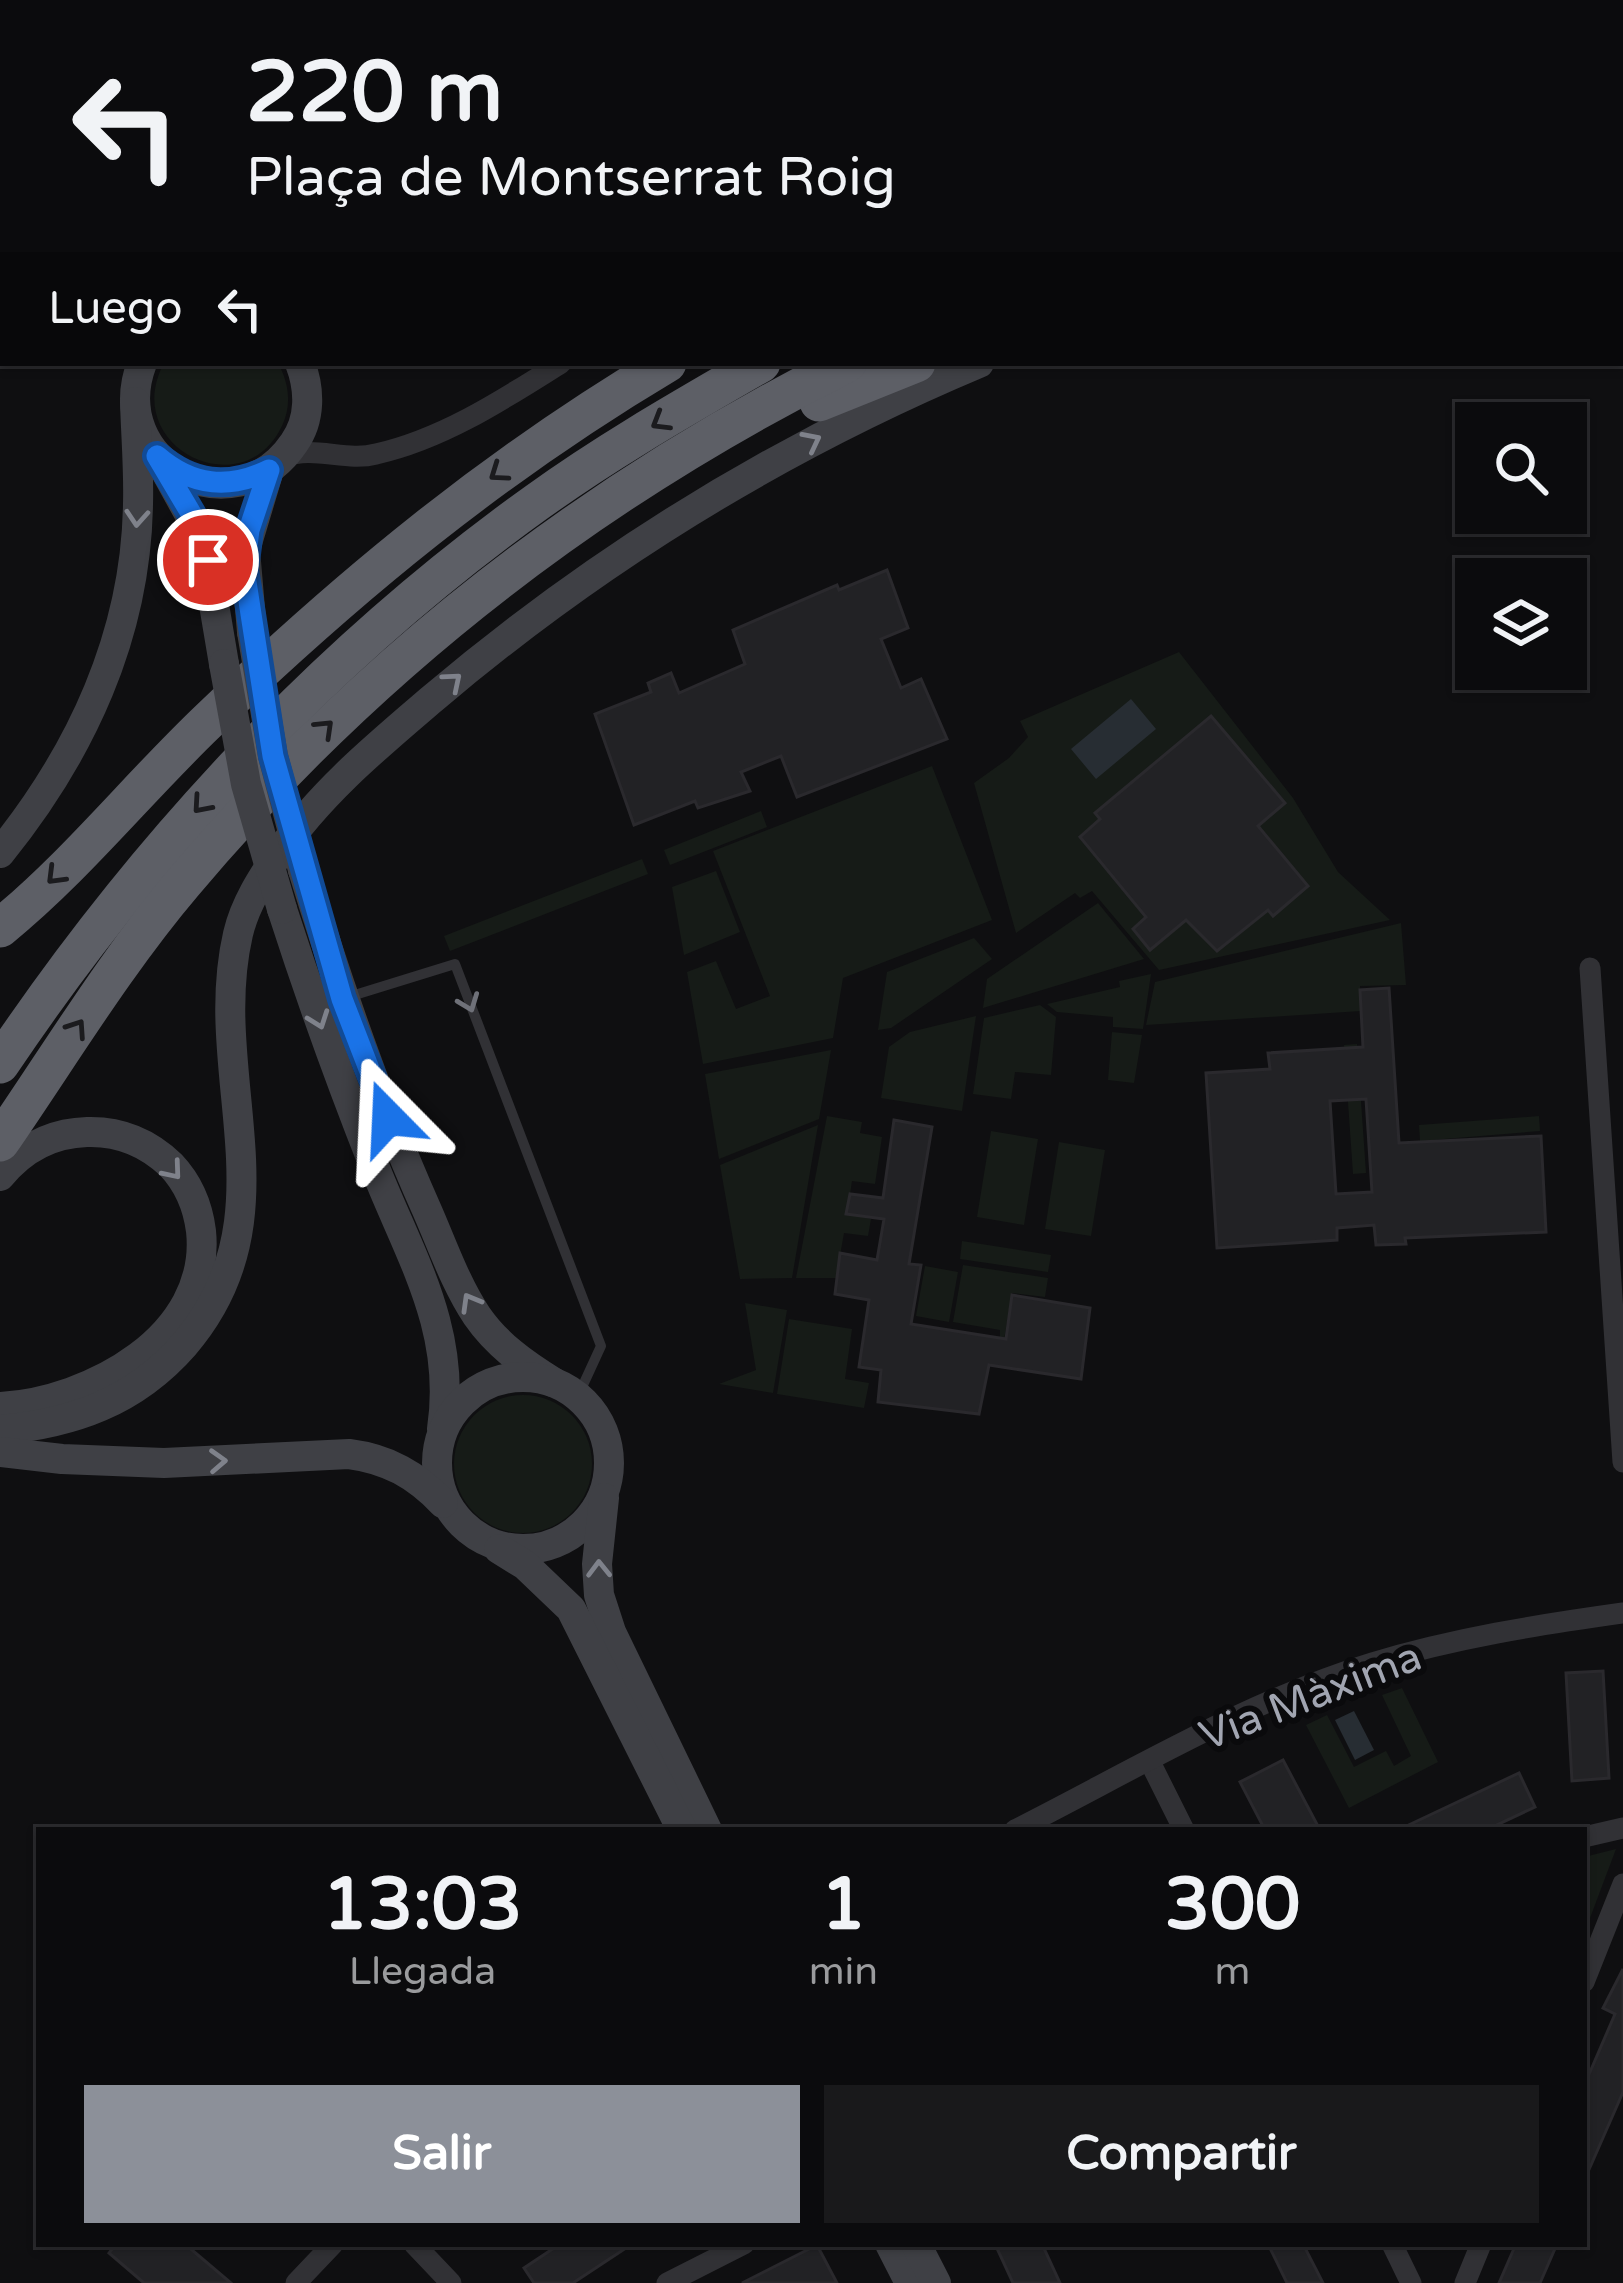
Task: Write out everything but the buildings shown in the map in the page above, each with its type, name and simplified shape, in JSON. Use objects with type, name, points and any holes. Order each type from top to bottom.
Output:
[{"type":"highway","points":[[0,928],[204,725],[368,574],[486,481],[662,366]]},
{"type":"highway","points":[[0,1064],[56,981],[172,838],[288,713],[358,647],[539,500],[756,366]]},
{"type":"highway","points":[[0,1172],[10,1153],[6,1134],[136,941],[312,741],[372,683],[582,516],[713,434],[841,366]]},
{"type":"highway","points":[[582,516],[627,502],[772,424],[909,366]]},
{"type":"street","points":[[0,853],[71,752],[113,652],[130,576],[138,506],[135,401],[141,366]]},
{"type":"street","points":[[301,366],[307,409],[299,435],[277,463],[245,550],[252,632],[273,756],[303,870],[342,999],[403,1158],[459,1284],[478,1318],[506,1349],[596,1415],[607,1439],[610,1466],[597,1564],[599,1594],[611,1632],[706,1827]]},
{"type":"street","points":[[157,456],[190,478],[210,483],[251,479],[304,452],[360,458],[416,441],[490,407],[556,366]]},
{"type":"street","points":[[0,1430],[75,1419],[124,1396],[173,1357],[210,1309],[239,1234],[243,1199],[244,1157],[231,1007],[239,929],[250,899],[280,850],[320,801],[479,659],[569,589],[795,449],[973,366]]},
{"type":"street","points":[[135,401],[145,440],[203,538],[247,784],[282,909],[316,1013],[437,1321],[448,1390],[436,1455],[438,1482],[447,1507]]},
{"type":"street","points":[[307,409],[313,432],[333,456]]},
{"type":"street","points":[[1590,968],[1623,1462]]},
{"type":"street","points":[[0,1172],[49,1138],[86,1132],[125,1137],[155,1151],[180,1175],[195,1207],[202,1244],[189,1298],[170,1326],[140,1355],[66,1396],[0,1407]]},
{"type":"street","points":[[442,1429],[466,1398],[501,1379],[527,1376],[566,1389]]},
{"type":"street","points":[[0,1452],[62,1460],[164,1463],[372,1457],[423,1482],[465,1528],[525,1565],[571,1609],[680,1827]]},
{"type":"street","points":[[488,1543],[516,1550],[557,1541],[591,1517],[605,1492]]},
{"type":"street","name":"Via Màxima","points":[[1021,1827],[1252,1710],[1368,1664],[1495,1630],[1623,1613]]},
{"type":"street","points":[[1150,1762],[1182,1827]]},
{"type":"street","points":[[1587,1836],[1623,1828]]},
{"type":"street","points":[[1587,1977],[1614,1934],[1623,1883]]},
{"type":"street","points":[[296,2283],[330,2247]]},
{"type":"street","points":[[418,2247],[451,2283]]},
{"type":"street","points":[[667,2283],[738,2247]]},
{"type":"street","points":[[892,2247],[910,2283]]},
{"type":"street","points":[[917,2247],[935,2283]]},
{"type":"street","points":[[1394,2247],[1412,2283]]},
{"type":"street","points":[[1465,2283],[1479,2247]]},
{"type":"lane","points":[[342,999],[454,964],[601,1346],[566,1389]]},
{"type":"shaded area","points":[[163,366],[279,366],[288,394],[287,410],[282,426],[264,450],[241,463],[216,464],[192,457],[171,441],[158,420],[155,393]]},
{"type":"shaded area","points":[[1179,652],[1293,798],[1338,872],[1390,920],[1159,970],[1092,891],[1080,898],[1075,893],[1016,933],[974,783],[1009,758],[1028,737],[1020,721]]},
{"type":"shaded area","points":[[1131,699],[1156,729],[1096,779],[1071,749]]},
{"type":"shaded area","points":[[932,766],[992,920],[843,978],[833,1038],[703,1064],[687,972],[716,961],[736,1009],[770,996],[713,851]]},
{"type":"shaded area","points":[[761,811],[767,827],[670,865],[664,850]]},
{"type":"shaded area","points":[[642,859],[648,874],[450,951],[444,936]]},
{"type":"shaded area","points":[[716,871],[740,932],[684,955],[672,887]]},
{"type":"shaded area","points":[[1098,903],[1144,959],[983,1008],[987,979]]},
{"type":"shaded area","points":[[1401,923],[1406,985],[1360,986],[1361,1011],[1146,1025],[1155,982]]},
{"type":"shaded area","points":[[974,938],[992,959],[891,1028],[878,1030],[887,972]]},
{"type":"shaded area","points":[[1151,974],[1143,1029],[1113,1027],[1113,1017],[1057,1012],[1047,1004],[1120,987],[1119,981]]},
{"type":"shaded area","points":[[1040,1005],[1056,1017],[1051,1075],[1015,1072],[1011,1099],[973,1094],[984,1018]]},
{"type":"shaded area","points":[[976,1016],[962,1111],[881,1098],[889,1047],[910,1032]]},
{"type":"shaded area","points":[[1112,1032],[1142,1035],[1134,1083],[1108,1080]]},
{"type":"shaded area","points":[[1357,1044],[1366,1173],[1353,1174],[1344,1045]]},
{"type":"shaded area","points":[[831,1050],[819,1119],[719,1159],[705,1074]]},
{"type":"shaded area","points":[[827,1116],[862,1122],[860,1133],[882,1137],[875,1184],[852,1181],[847,1214],[871,1219],[868,1236],[844,1233],[836,1278],[796,1278]]},
{"type":"shaded area","points":[[1539,1116],[1540,1131],[1420,1141],[1419,1125]]},
{"type":"shaded area","points":[[818,1125],[792,1278],[740,1279],[720,1165]]},
{"type":"shaded area","points":[[991,1131],[1038,1139],[1024,1225],[977,1217]]},
{"type":"shaded area","points":[[1059,1142],[1105,1150],[1091,1236],[1045,1229]]},
{"type":"shaded area","points":[[962,1241],[1051,1255],[1048,1272],[960,1259]]},
{"type":"shaded area","points":[[963,1265],[1048,1278],[1045,1297],[1012,1293],[1004,1340],[1000,1330],[953,1322]]},
{"type":"shaded area","points":[[925,1266],[958,1272],[949,1322],[916,1316]]},
{"type":"shaded area","points":[[745,1303],[787,1310],[773,1393],[719,1384],[756,1370]]},
{"type":"shaded area","points":[[789,1319],[852,1329],[845,1379],[869,1383],[864,1408],[777,1394]]},
{"type":"shaded area","points":[[523,1395],[550,1400],[572,1415],[587,1437],[592,1464],[587,1491],[572,1513],[550,1528],[523,1533],[496,1528],[474,1513],[459,1491],[454,1464],[459,1437],[474,1415],[496,1400]]},
{"type":"shaded area","points":[[1402,1688],[1438,1762],[1349,1808],[1306,1725],[1327,1715],[1354,1767],[1386,1751],[1394,1766],[1411,1756],[1382,1695]]},
{"type":"shaded area","points":[[1354,1711],[1374,1750],[1355,1760],[1335,1720]]},
{"type":"shaded area","points":[[1616,1849],[1587,1926],[1587,1856]]},
{"type":"route","points":[[208,560],[192,515],[157,456],[172,469],[210,483],[251,479],[269,470],[249,530],[244,569],[273,756],[342,999],[388,1118]]}]
